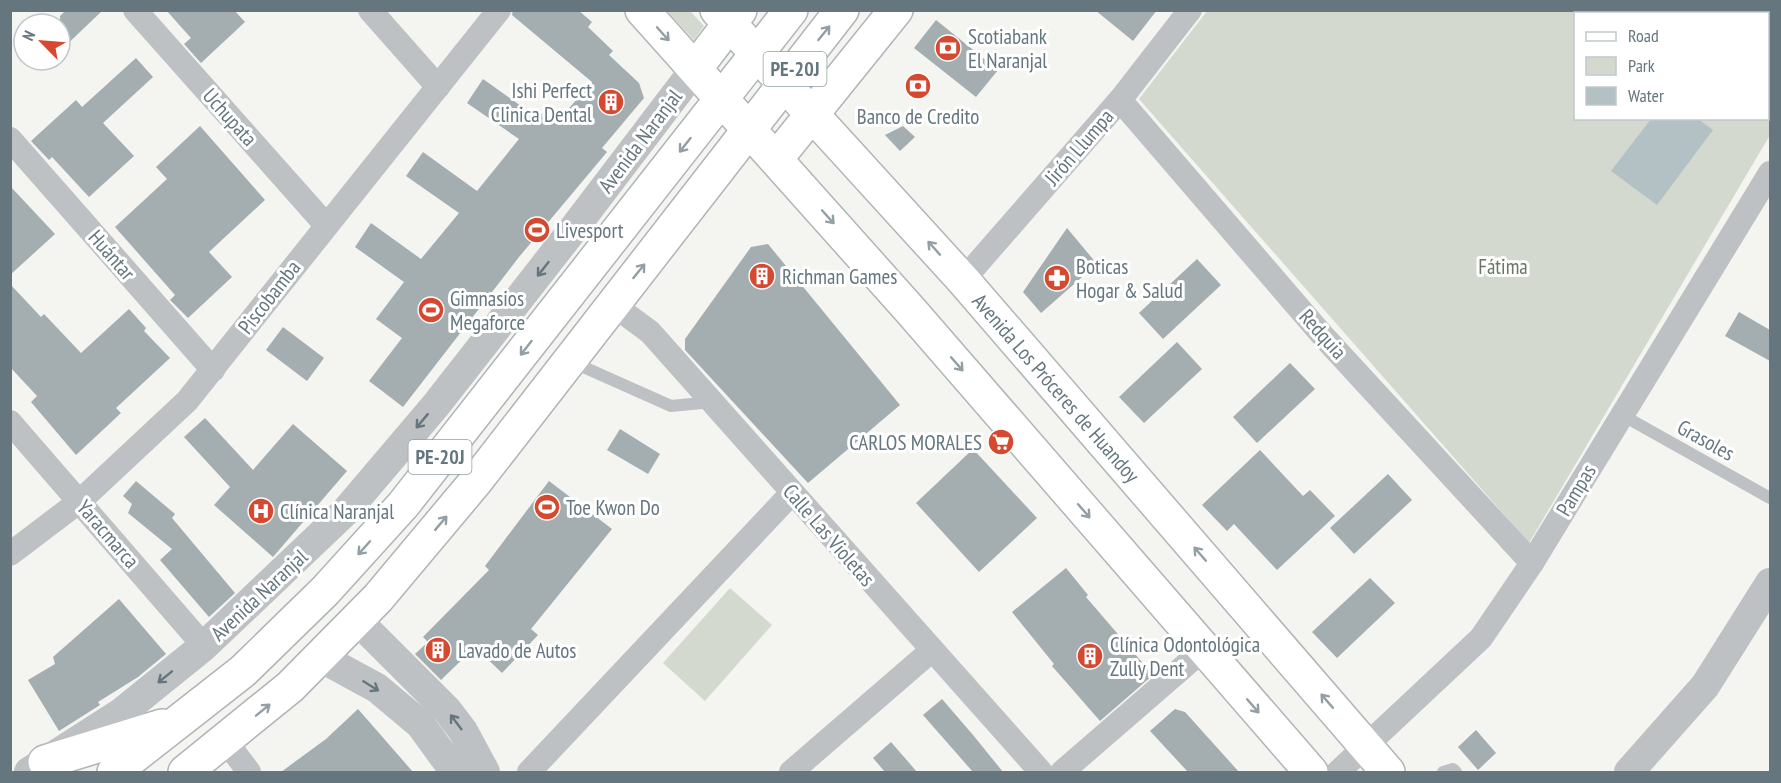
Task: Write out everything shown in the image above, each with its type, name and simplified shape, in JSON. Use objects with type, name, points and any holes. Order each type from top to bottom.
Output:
[{"type":"main road","points":[[642,10],[751,130],[1311,772]]},
{"type":"main road","name":"Avenida Naranjal","points":[[114,772],[251,663],[325,591],[403,504],[790,10]]},
{"type":"main road","name":"PE-20J","points":[[185,772],[290,687],[378,598],[476,481],[842,10]]},
{"type":"main road","points":[[776,159],[896,10]]},
{"type":"main road","name":"Avenida Naranjal","points":[[695,69],[729,15]]},
{"type":"main road","name":"Avenida Los Próceres de Huandoy","points":[[729,15],[756,54],[845,148],[963,280],[1388,772]]},
{"type":"main road","points":[[37,767],[181,720]]},
{"type":"street","name":"Uchupata","points":[[135,10],[326,224]]},
{"type":"street","points":[[370,10],[438,87]]},
{"type":"street","name":"Piscobamba","points":[[10,554],[80,501],[187,401],[499,10]]},
{"type":"street","name":"Jirón Llumpa","points":[[963,280],[1120,100],[1190,10]]},
{"type":"street","name":"Avenida Naranjal","points":[[37,767],[121,713],[204,646],[314,543],[383,469],[568,236],[695,69]]},
{"type":"street","name":"Redquia","points":[[1120,100],[1323,336],[1532,563]]},
{"type":"street","name":"Huántar","points":[[10,139],[213,370]]},
{"type":"street","name":"Pampas","points":[[1338,772],[1481,638],[1532,563],[1770,172]]},
{"type":"street","name":"Calle Las Violetas","points":[[612,304],[650,332],[931,651],[1041,772]]},
{"type":"street","name":"Yaracmarca","points":[[10,422],[204,646]]},
{"type":"street","points":[[529,772],[792,493]]},
{"type":"street","points":[[1637,770],[1706,686],[1770,583]]},
{"type":"street","points":[[357,620],[447,710],[463,731],[485,772]]},
{"type":"street","points":[[1062,772],[1204,649]]},
{"type":"street","points":[[791,772],[931,651]]},
{"type":"street","points":[[320,657],[376,688],[420,724],[455,772]]},
{"type":"street","points":[[225,741],[249,772]]},
{"type":"lane","points":[[568,361],[671,406],[712,402]]},
{"type":"lane","name":"Grasoles","points":[[1622,415],[1770,498]]},
{"type":"lane","points":[[1443,772],[1453,769],[1456,772]]},
{"type":"green space","points":[[667,11],[690,11],[704,26],[694,40]]},
{"type":"green space","name":"Fátima","points":[[1207,11],[1770,11],[1770,135],[1529,543],[1139,99]]},
{"type":"green space","points":[[730,588],[772,625],[705,701],[663,663]]},
{"type":"water","points":[[1650,120],[1699,120],[1713,130],[1657,205],[1611,171]]},
{"type":"building","points":[[66,10],[103,10],[72,40],[72,12],[64,12]]},
{"type":"building","points":[[166,10],[234,10],[245,22],[201,63],[184,44],[191,38]]},
{"type":"building","points":[[513,10],[578,10],[592,22],[588,27],[613,51],[609,55],[639,83],[644,98],[602,148],[607,152],[519,257],[403,407],[369,381],[402,338],[376,319],[404,282],[355,247],[371,223],[421,259],[459,213],[406,176],[423,152],[477,191],[519,139],[467,103],[483,79],[538,118],[550,104],[563,115],[592,82],[512,15]]},
{"type":"building","points":[[1095,10],[1157,10],[1133,41]]},
{"type":"building","points":[[936,20],[998,70],[976,97],[914,48]]},
{"type":"building","points":[[136,58],[153,77],[103,123],[134,156],[89,197],[52,157],[49,160],[31,141],[76,100],[82,107]]},
{"type":"building","points":[[200,126],[265,200],[209,252],[232,277],[188,318],[170,300],[175,295],[115,227],[167,179],[156,167]]},
{"type":"building","points":[[903,126],[915,137],[900,151],[885,135]]},
{"type":"building","points":[[10,186],[55,234],[10,275]]},
{"type":"building","name":"Boticas Hogar & Salud","points":[[1067,228],[1097,264],[1041,313],[1023,292]]},
{"type":"building","points":[[768,244],[900,405],[808,483],[685,350],[685,339],[751,247]]},
{"type":"building","points":[[1197,259],[1221,285],[1163,339],[1139,313]]},
{"type":"building","points":[[10,284],[41,317],[44,314],[81,353],[129,309],[146,328],[144,331],[170,358],[116,408],[121,413],[76,455],[31,402],[37,396],[10,367]]},
{"type":"building","points":[[1739,312],[1770,330],[1770,361],[1725,336]]},
{"type":"building","points":[[283,327],[324,358],[307,381],[266,350]]},
{"type":"building","points":[[1177,342],[1202,369],[1144,423],[1119,397]]},
{"type":"building","points":[[1290,363],[1315,389],[1257,443],[1233,417]]},
{"type":"building","points":[[205,418],[253,470],[293,424],[347,471],[273,557],[214,505],[230,487],[184,437]]},
{"type":"building","points":[[620,429],[660,454],[648,474],[607,450]]},
{"type":"building","points":[[973,449],[1037,518],[979,572],[916,503]]},
{"type":"building","points":[[1260,450],[1303,496],[1310,490],[1335,516],[1277,570],[1234,524],[1227,531],[1202,505]]},
{"type":"building","points":[[1388,474],[1412,500],[1354,554],[1330,528]]},
{"type":"building","points":[[136,481],[175,514],[172,518],[235,593],[209,617],[160,560],[172,549],[128,513],[132,504],[123,496]]},
{"type":"building","points":[[549,481],[612,529],[531,629],[538,635],[502,673],[475,647],[441,680],[415,654],[428,642],[423,637],[489,570],[485,566]]},
{"type":"building","points":[[1066,568],[1088,595],[1086,597],[1153,675],[1100,721],[1052,666],[1054,664],[1012,612]]},
{"type":"building","points":[[1370,578],[1395,603],[1337,658],[1312,632]]},
{"type":"building","points":[[119,599],[166,654],[138,677],[98,702],[100,705],[59,731],[28,680],[55,664],[53,657]]},
{"type":"building","points":[[942,699],[1003,772],[973,772],[923,715]]},
{"type":"building","points":[[358,709],[413,772],[281,772],[326,739]]},
{"type":"building","points":[[1175,709],[1185,712],[1239,772],[1188,772],[1150,731]]},
{"type":"building","points":[[1476,730],[1496,753],[1478,770],[1458,747]]},
{"type":"building","points":[[891,742],[917,772],[885,772],[873,758]]},
{"type":"place","name":"Scotiabank El Naranjal","points":[[948,48]]},
{"type":"place","name":"Banco de Credito","points":[[918,86]]},
{"type":"place","name":"Ishi Perfect Clinica Dental","points":[[611,102]]},
{"type":"place","name":"Livesport","points":[[537,230]]},
{"type":"place","name":"Richman Games","points":[[762,276]]},
{"type":"place","name":"Boticas Hogar & Salud","points":[[1057,278]]},
{"type":"place","name":"Gimnasios Megaforce","points":[[431,310]]},
{"type":"place","name":"CARLOS MORALES","points":[[1001,442]]},
{"type":"place","name":"Toe Kwon Do","points":[[547,507]]},
{"type":"place","name":"Clínica Naranjal","points":[[261,511]]},
{"type":"place","name":"Lavado de Autos","points":[[438,650]]},
{"type":"place","name":"Clínica Odontológica Zully Dent","points":[[1090,656]]}]
